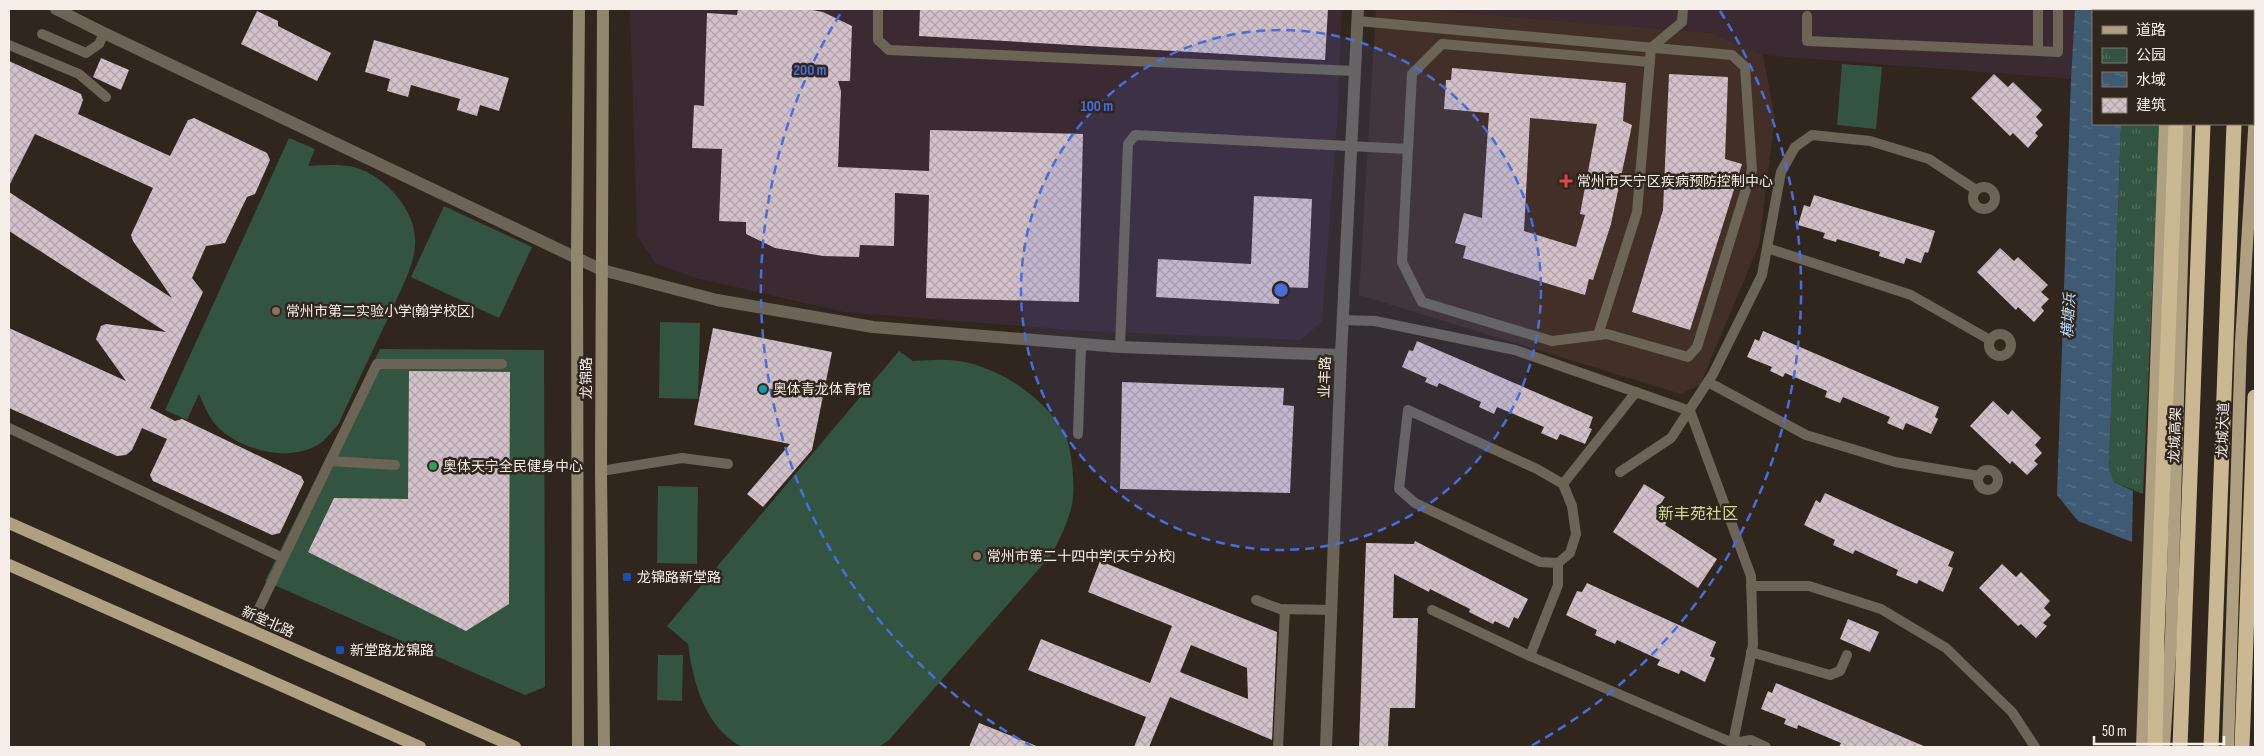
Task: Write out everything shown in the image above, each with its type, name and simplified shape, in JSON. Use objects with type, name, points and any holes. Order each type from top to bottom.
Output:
[{"type":"highway","points":[[2155,747],[2157,636],[2176,125]]},
{"type":"highway","name":"龙城高架","points":[[2180,747],[2203,125]]},
{"type":"highway","points":[[2211,747],[2234,125]]},
{"type":"highway","points":[[2242,747],[2255,397]]},
{"type":"main road","name":"龙锦路","points":[[578,747],[577,257],[580,9]]},
{"type":"main road","name":"龙锦路","points":[[603,9],[601,471],[604,747]]},
{"type":"main road","name":"龙城大道","points":[[2228,747],[2241,342],[2255,114]]},
{"type":"main road","points":[[2142,747],[2165,125]]},
{"type":"main road","points":[[2164,747],[2171,628],[2186,125]]},
{"type":"main road","name":"新堂北路","points":[[9,523],[516,747]]},
{"type":"main road","points":[[9,565],[420,747]]},
{"type":"street","points":[[56,9],[602,270],[717,300],[873,327],[1120,347],[1341,355]]},
{"type":"street","name":"业丰路","points":[[1326,747],[1341,355],[1358,15]]},
{"type":"lane","points":[[878,9],[878,40],[889,50],[1356,71]]},
{"type":"lane","points":[[1598,335],[1638,212],[1651,48],[1682,22],[1683,9]]},
{"type":"lane","points":[[2038,9],[2038,50]]},
{"type":"lane","points":[[1807,16],[1807,41],[2058,52],[2058,9]]},
{"type":"lane","points":[[1358,15],[1651,48],[1732,55],[1745,67],[1752,170],[1698,347],[1688,357],[1607,334],[1552,341],[1422,302],[1402,262],[1412,74],[1442,44],[1650,62]]},
{"type":"lane","points":[[42,34],[86,52],[99,44],[104,33]]},
{"type":"lane","points":[[9,46],[79,74],[106,97]]},
{"type":"lane","points":[[1120,347],[1128,144],[1135,134],[1352,145],[1408,150]]},
{"type":"lane","points":[[1620,472],[1671,438],[1708,382],[1762,275],[1781,172],[1795,147],[1812,135],[1870,141],[1929,159],[1976,190]]},
{"type":"lane","points":[[1767,248],[1911,295],[1990,340]]},
{"type":"lane","points":[[1343,320],[1375,320],[1515,350],[1690,411]]},
{"type":"lane","points":[[1078,434],[1081,344]]},
{"type":"lane","points":[[249,629],[377,364],[502,364]]},
{"type":"lane","points":[[1708,382],[1806,435],[1895,462],[1978,476]]},
{"type":"lane","points":[[1563,484],[1636,392]]},
{"type":"lane","points":[[1408,410],[1537,469],[1563,484],[1572,506],[1576,534],[1570,553],[1558,563],[1540,562],[1415,503],[1399,489],[1408,410]]},
{"type":"lane","points":[[1690,411],[1751,576],[1751,652],[1732,745]]},
{"type":"lane","points":[[9,428],[283,558]]},
{"type":"lane","points":[[601,471],[682,458],[728,464]]},
{"type":"lane","points":[[330,462],[395,465]]},
{"type":"lane","points":[[1530,656],[1558,586],[1558,563]]},
{"type":"lane","points":[[1751,586],[1809,586],[1881,609],[1946,648],[2012,712],[2035,747]]},
{"type":"lane","points":[[1256,600],[1285,609],[1332,610]]},
{"type":"lane","points":[[1278,747],[1285,609]]},
{"type":"lane","points":[[1432,610],[1530,656],[1732,745],[1751,740],[1766,747]]},
{"type":"lane","points":[[1751,652],[1830,675],[1840,671],[1847,655]]},
{"type":"shaded area","points":[[630,9],[1342,9],[1337,122],[1322,321],[1301,340],[1086,331],[844,312],[696,278],[655,263],[637,235]]},
{"type":"shaded area","name":"常州市天宁区疾病预防控制中心","points":[[1376,9],[1418,9],[1711,33],[1763,55],[1775,118],[1759,245],[1700,385],[1681,394],[1359,295]]},
{"type":"shaded area","points":[[1418,9],[2075,9],[2071,79],[1763,55],[1711,33]]},
{"type":"green space","points":[[2125,9],[2165,9],[2165,10]]},
{"type":"green space","points":[[1842,64],[1882,67],[1876,129],[1837,125]]},
{"type":"green space","points":[[2121,125],[2160,125],[2143,494],[2114,482],[2109,468]]},
{"type":"green space","points":[[289,138],[315,149],[308,166],[337,165],[354,167],[377,178],[388,187],[398,197],[411,221],[415,233],[415,246],[412,264],[405,281],[338,425],[322,442],[311,448],[298,452],[284,453],[257,449],[231,438],[221,430],[208,414],[199,394],[187,420],[165,410]]},
{"type":"green space","points":[[444,206],[532,247],[499,318],[411,277]]},
{"type":"green space","points":[[660,322],[700,323],[698,399],[659,398]]},
{"type":"green space","name":"奥体天宁全民健身中心","points":[[380,349],[544,350],[545,687],[525,695],[265,581]]},
{"type":"green space","points":[[899,351],[913,361],[955,360],[983,367],[1010,380],[1034,397],[1044,407],[1063,430],[1070,453],[1073,490],[1072,504],[1065,526],[1052,554],[889,740],[879,747],[742,747],[729,738],[710,716],[703,703],[693,674],[688,644],[667,626]]},
{"type":"green space","points":[[658,486],[698,487],[697,564],[657,563]]},
{"type":"green space","points":[[658,655],[683,655],[682,701],[657,700]]},
{"type":"water","name":"横塘浜","points":[[2075,9],[2125,9],[2092,10],[2092,125],[2121,125],[2109,468],[2114,482],[2133,491],[2132,542],[2078,521],[2057,495]]},
{"type":"building","points":[[738,9],[807,9],[823,12],[852,26],[850,81],[838,81],[841,91],[838,167],[929,171],[930,130],[1083,134],[1079,302],[926,298],[929,195],[895,193],[894,246],[860,245],[859,257],[823,256],[775,248],[746,234],[746,222],[719,221],[722,149],[692,148],[694,105],[704,106],[707,13],[737,15]]},
{"type":"building","points":[[920,9],[1328,9],[1325,60],[919,36]]},
{"type":"building","points":[[257,11],[278,21],[278,26],[331,53],[317,81],[241,44]]},
{"type":"building","points":[[374,40],[509,78],[499,111],[480,105],[477,116],[457,110],[460,99],[411,85],[408,97],[387,91],[390,79],[365,72]]},
{"type":"building","points":[[101,58],[129,70],[121,90],[93,77]]},
{"type":"building","points":[[9,61],[81,94],[83,100],[78,114],[170,156],[188,120],[194,118],[267,153],[270,160],[255,194],[247,197],[225,243],[206,246],[192,278],[203,292],[150,408],[175,421],[182,419],[301,476],[304,482],[280,533],[272,535],[153,481],[150,475],[167,439],[142,428],[132,450],[126,455],[117,456],[9,408],[9,328],[126,381],[96,339],[101,326],[106,324],[166,332],[9,231],[9,192],[172,298],[133,241],[131,235],[153,188],[35,134],[9,186]]},
{"type":"building","points":[[1452,68],[1626,83],[1623,121],[1632,125],[1611,224],[1593,280],[1589,279],[1585,295],[1463,258],[1466,246],[1455,243],[1464,213],[1482,218],[1489,113],[1444,109],[1446,80],[1451,80]],"holes":[[[1530,118],[1597,124],[1580,214],[1585,215],[1576,247],[1524,231]]]},
{"type":"building","points":[[1669,74],[1728,77],[1725,159],[1742,164],[1690,330],[1632,312],[1663,210]]},
{"type":"building","points":[[1994,74],[2008,87],[2013,82],[2042,110],[2036,117],[2043,125],[2035,133],[2038,136],[2028,148],[2013,133],[2010,136],[1971,98]]},
{"type":"building","points":[[1814,195],[1935,231],[1928,253],[1925,252],[1921,263],[1906,258],[1904,264],[1879,256],[1880,252],[1837,239],[1836,242],[1823,238],[1825,233],[1798,225],[1804,205],[1810,207]]},
{"type":"building","points":[[1254,196],[1312,199],[1308,288],[1280,287],[1279,304],[1156,297],[1158,259],[1251,264]]},
{"type":"building","points":[[2000,248],[2014,261],[2018,257],[2048,285],[2041,292],[2049,299],[2041,307],[2044,311],[2034,322],[2018,307],[2016,310],[1977,272]]},
{"type":"building","name":"奥体青龙体育馆","points":[[713,328],[832,352],[812,450],[763,507],[747,494],[790,444],[694,425]]},
{"type":"building","points":[[1763,331],[1939,407],[1935,417],[1938,419],[1931,434],[1906,423],[1903,430],[1887,423],[1890,417],[1843,397],[1840,403],[1825,397],[1827,391],[1785,373],[1783,377],[1770,371],[1772,367],[1747,357],[1755,339],[1759,341]]},
{"type":"building","points":[[1417,341],[1593,417],[1589,428],[1592,429],[1585,444],[1560,434],[1557,440],[1541,433],[1544,427],[1497,407],[1494,414],[1479,407],[1481,402],[1439,383],[1437,387],[1425,382],[1427,378],[1402,367],[1409,350],[1413,351]]},
{"type":"building","points":[[409,371],[510,372],[509,604],[466,631],[308,552],[334,498],[408,499]]},
{"type":"building","points":[[1122,382],[1284,388],[1283,405],[1294,406],[1290,493],[1120,489]]},
{"type":"building","points":[[1993,401],[2008,415],[2012,410],[2041,438],[2035,445],[2042,453],[2034,461],[2038,464],[2027,475],[2012,461],[2010,464],[1970,426]]},
{"type":"building","points":[[1644,484],[1665,497],[1658,508],[1670,516],[1665,525],[1717,559],[1698,588],[1613,532]]},
{"type":"building","points":[[1825,493],[1954,552],[1948,566],[1953,568],[1943,592],[1919,580],[1917,584],[1896,575],[1898,570],[1855,550],[1853,554],[1833,545],[1835,540],[1804,525],[1816,500],[1820,503]]},
{"type":"building","points":[[1415,541],[1528,599],[1518,619],[1514,617],[1509,628],[1495,621],[1493,624],[1469,612],[1470,609],[1430,589],[1429,592],[1394,574],[1393,618],[1418,618],[1415,708],[1390,708],[1388,747],[1359,747],[1366,543],[1414,544]]},
{"type":"building","points":[[1100,561],[1277,632],[1272,740],[1170,697],[1149,747],[1134,747],[1146,717],[1028,670],[1041,639],[1150,683],[1172,626],[1088,592]],"holes":[[[1191,645],[1247,668],[1248,699],[1180,672]]]},
{"type":"building","points":[[2002,564],[2016,577],[2021,572],[2050,601],[2044,608],[2051,615],[2043,623],[2047,626],[2036,638],[2021,624],[2018,626],[1979,588]]},
{"type":"building","points":[[1587,583],[1716,642],[1710,656],[1715,658],[1705,682],[1681,670],[1679,674],[1657,665],[1660,660],[1617,640],[1615,644],[1595,635],[1597,630],[1566,615],[1577,591],[1582,592]]},
{"type":"building","points":[[1848,619],[1879,632],[1870,652],[1840,639]]},
{"type":"building","points":[[1776,683],[1926,747],[1839,747],[1841,743],[1798,725],[1797,729],[1784,724],[1786,719],[1761,709],[1768,691],[1772,693]]},
{"type":"building","points":[[979,723],[1039,747],[969,747]]},
{"type":"place","name":"常州市天宁区疾病预防控制中心","points":[[1566,181]]},
{"type":"place","name":"常州市第二实验小学(翰学校区)","points":[[276,311]]},
{"type":"place","name":"奥体青龙体育馆","points":[[763,389]]},
{"type":"place","name":"奥体天宁全民健身中心","points":[[433,466]]},
{"type":"place","name":"常州市第二十四中学(天宁分校)","points":[[977,556]]},
{"type":"place","name":"龙锦路新堂路","points":[[627,577]]},
{"type":"place","name":"新堂路龙锦路","points":[[340,650]]},
{"type":"district","name":"新丰苑社区","points":[[1698,514]]}]
